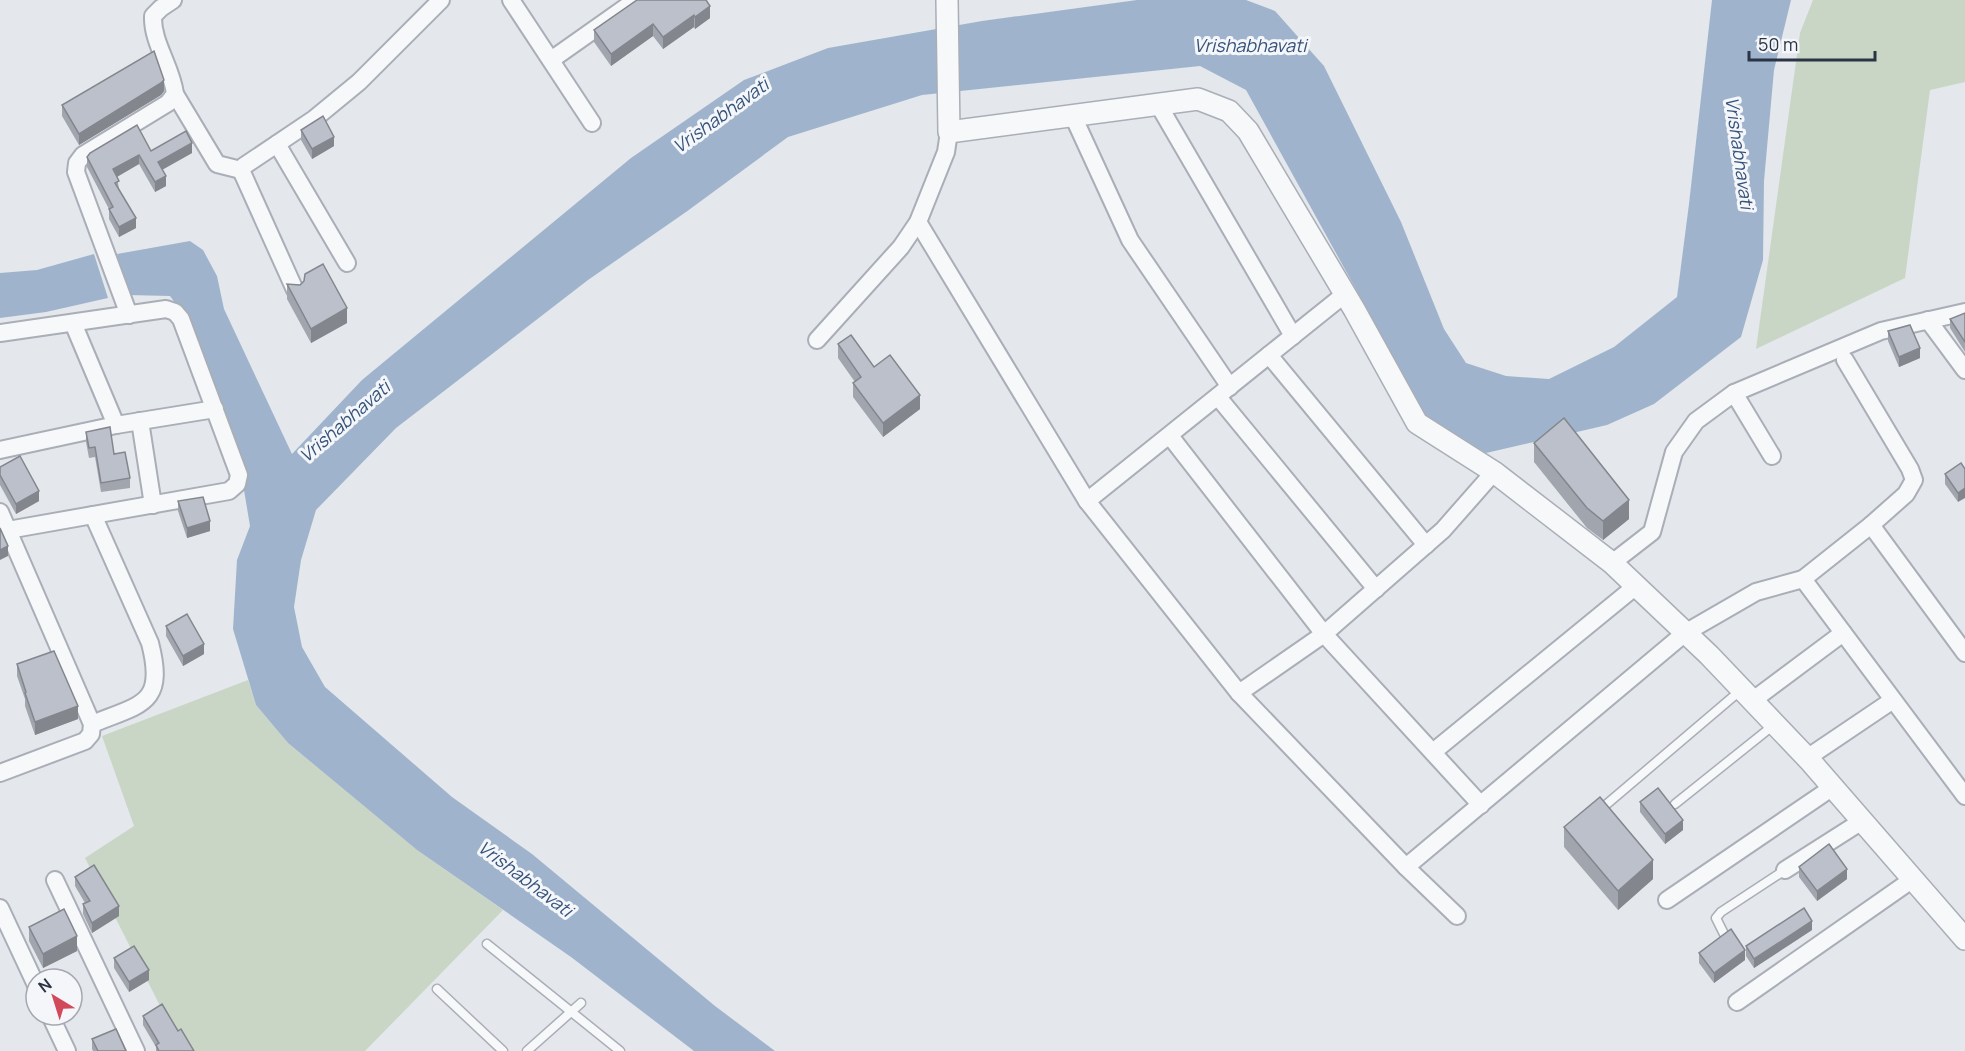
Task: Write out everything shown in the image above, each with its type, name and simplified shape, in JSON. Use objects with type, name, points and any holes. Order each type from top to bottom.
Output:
[{"type":"street","points":[[173,0],[153,16],[152,27],[174,82],[175,94],[217,164],[241,171],[295,290]]},
{"type":"street","points":[[241,171],[244,166],[314,119],[359,82],[441,0]]},
{"type":"street","points":[[511,0],[592,123]]},
{"type":"street","points":[[550,60],[636,0]]},
{"type":"street","points":[[817,340],[901,247],[918,222],[946,152],[949,127],[947,0]]},
{"type":"street","points":[[126,307],[76,172],[76,162],[83,155],[168,103],[175,94]]},
{"type":"street","points":[[949,127],[1073,116],[1198,99],[1229,111],[1248,131],[1345,294],[1417,423],[1494,471],[1612,563],[1685,633],[1807,758],[1965,939]]},
{"type":"street","points":[[1158,104],[1293,336]]},
{"type":"street","points":[[1073,116],[1130,240],[1224,392],[1376,589]]},
{"type":"street","points":[[277,144],[347,263]]},
{"type":"street","points":[[918,222],[1087,501],[1239,693],[1456,916]]},
{"type":"street","points":[[1087,501],[1345,294]]},
{"type":"street","points":[[0,333],[73,323],[126,307],[166,309],[175,312],[181,319],[238,475],[237,484],[229,491],[8,531]]},
{"type":"street","points":[[1612,563],[1652,532],[1674,452],[1696,421],[1734,393],[1881,331],[1965,312]]},
{"type":"street","points":[[1928,320],[1965,370]]},
{"type":"street","points":[[73,323],[116,425]]},
{"type":"street","points":[[1269,355],[1426,545]]},
{"type":"street","points":[[1406,867],[1685,633],[1756,592],[1803,579],[1906,494],[1914,480],[1910,469],[1845,360]]},
{"type":"street","points":[[1734,393],[1772,456]]},
{"type":"street","points":[[0,450],[116,425],[215,408]]},
{"type":"street","points":[[140,422],[153,505]]},
{"type":"street","points":[[1170,436],[1324,634],[1481,805]]},
{"type":"street","points":[[1239,693],[1324,634],[1376,589],[1443,530],[1494,471]]},
{"type":"street","points":[[0,512],[92,724],[92,735],[85,741],[0,773]]},
{"type":"street","points":[[92,724],[142,703],[151,694],[155,684],[156,664],[150,643],[93,515]]},
{"type":"street","points":[[1871,525],[1965,653]]},
{"type":"street","points":[[1803,579],[1965,796]]},
{"type":"street","points":[[1433,752],[1636,586]]},
{"type":"street","points":[[1747,695],[1843,633]]},
{"type":"street","points":[[1807,758],[1893,700]]},
{"type":"street","points":[[1667,900],[1833,787]]},
{"type":"street","points":[[1785,870],[1862,821]]},
{"type":"street","points":[[1737,1002],[1913,879]]},
{"type":"street","points":[[55,880],[136,1051]]},
{"type":"street","points":[[0,908],[28,967]]},
{"type":"street","points":[[56,1027],[67,1051]]},
{"type":"lane","points":[[1601,809],[1747,695]]},
{"type":"lane","points":[[1675,804],[1775,724]]},
{"type":"lane","points":[[1725,936],[1716,918],[1721,912],[1785,870]]},
{"type":"lane","points":[[487,944],[620,1051]]},
{"type":"lane","points":[[437,989],[503,1051]]},
{"type":"lane","points":[[528,1051],[581,1003]]},
{"type":"green space","points":[[1813,0],[1965,0],[1965,82],[1930,90],[1905,278],[1756,349],[1800,33]]},
{"type":"green space","points":[[248,680],[256,705],[288,743],[417,850],[503,910],[365,1051],[183,1051],[85,858],[134,826],[102,736]]},
{"type":"water","name":"Vrishabhavati","points":[[1137,0],[1246,0],[1275,11],[1324,66],[1401,222],[1444,329],[1466,363],[1506,376],[1549,379],[1614,347],[1677,297],[1712,0],[1791,0],[1774,70],[1764,181],[1763,260],[1741,337],[1654,404],[1607,425],[1486,453],[1427,418],[1246,90],[1200,66],[922,95],[788,137],[588,280],[396,428],[316,510],[301,560],[294,607],[302,647],[325,687],[452,797],[532,854],[715,1006],[775,1051],[694,1051],[571,957],[417,850],[288,743],[256,705],[233,629],[237,560],[250,526],[237,448],[191,324],[170,296],[128,295],[117,254],[190,241],[203,250],[217,276],[224,309],[292,454],[362,380],[631,158],[744,80],[828,48],[982,21]]},
{"type":"water","points":[[94,254],[108,298],[46,312],[0,318],[0,273],[37,270]]},
{"type":"building","points":[[637,0],[706,0],[710,6],[663,37],[653,24],[611,54],[594,30]]},
{"type":"building","points":[[154,51],[164,80],[79,134],[62,105]]},
{"type":"building","points":[[323,116],[334,137],[312,149],[301,130]]},
{"type":"building","points":[[137,125],[151,151],[186,131],[192,143],[158,162],[166,176],[155,182],[139,155],[113,169],[119,181],[115,183],[136,218],[119,227],[109,209],[113,207],[87,157]]},
{"type":"building","points":[[323,264],[347,308],[311,329],[287,284],[300,285],[304,281],[305,274]]},
{"type":"building","points":[[1965,313],[1965,342],[1950,319]]},
{"type":"building","points":[[1910,325],[1920,348],[1899,357],[1888,331]]},
{"type":"building","points":[[851,335],[874,367],[890,355],[920,395],[883,423],[853,383],[861,377],[838,344]]},
{"type":"building","points":[[1564,418],[1629,500],[1603,521],[1587,508],[1534,443]]},
{"type":"building","points":[[110,427],[114,454],[125,452],[130,478],[101,483],[95,447],[89,448],[86,432]]},
{"type":"building","points":[[20,456],[39,491],[16,504],[0,475],[0,467]]},
{"type":"building","points":[[1961,463],[1965,469],[1965,488],[1958,493],[1945,474]]},
{"type":"building","points":[[203,497],[210,521],[187,528],[178,501]]},
{"type":"building","points":[[0,528],[8,546],[0,550]]},
{"type":"building","points":[[187,614],[204,644],[183,656],[166,626]]},
{"type":"building","points":[[54,651],[78,706],[35,722],[17,664]]},
{"type":"building","points":[[1658,788],[1683,820],[1665,834],[1640,802]]},
{"type":"building","points":[[1600,797],[1653,860],[1618,891],[1564,827]]},
{"type":"building","points":[[1829,844],[1847,869],[1817,891],[1799,867]]},
{"type":"building","points":[[94,865],[119,906],[92,923],[83,904],[90,901],[75,877]]},
{"type":"building","points":[[1804,908],[1812,921],[1754,959],[1746,946]]},
{"type":"building","points":[[64,909],[77,936],[43,954],[29,927]]},
{"type":"building","points":[[1731,929],[1745,950],[1714,973],[1699,953]]},
{"type":"building","points":[[134,946],[149,970],[129,982],[114,958]]},
{"type":"building","points":[[162,1004],[178,1031],[181,1029],[194,1051],[159,1051],[156,1045],[159,1043],[143,1016]]},
{"type":"building","points":[[116,1029],[126,1051],[98,1051],[92,1039]]}]
